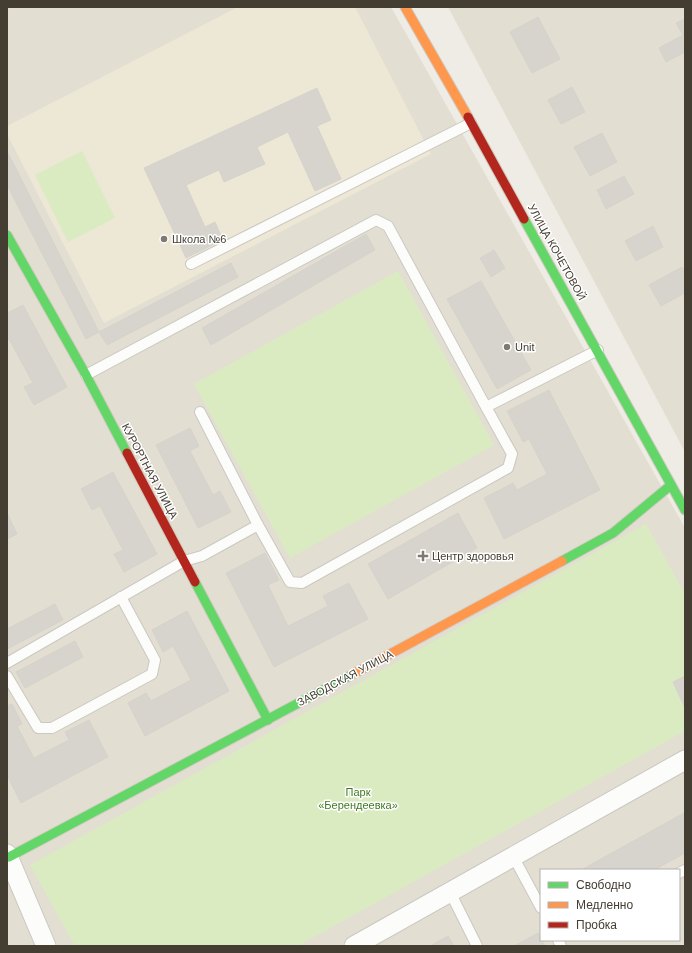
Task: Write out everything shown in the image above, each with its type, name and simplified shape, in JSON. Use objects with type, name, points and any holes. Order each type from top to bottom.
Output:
[{"type":"street","name":"УЛИЦА КОЧЕТОВОЙ","points":[[405,7],[598,350],[685,510]]},
{"type":"street","name":"КУРОРТНАЯ УЛИЦА","points":[[7,235],[86,375],[268,720]]},
{"type":"street","name":"ЗАВОДСКАЯ УЛИЦА","points":[[8,856],[268,720],[613,533],[671,485]]},
{"type":"street","points":[[354,946],[513,856],[684,764]]},
{"type":"street","points":[[8,856],[46,946]]},
{"type":"lane","points":[[191,264],[471,123]]},
{"type":"lane","points":[[86,375],[376,220],[388,226],[512,454],[508,468],[302,583],[290,582],[258,525],[200,412]]},
{"type":"lane","points":[[486,407],[598,350]]},
{"type":"lane","points":[[7,663],[184,561],[202,556],[258,525]]},
{"type":"lane","points":[[7,676],[38,728],[52,728],[152,674],[155,660],[121,597]]},
{"type":"lane","points":[[513,856],[540,906]]},
{"type":"lane","points":[[450,892],[477,946]]},
{"type":"shaded area","points":[[7,7],[391,7],[685,528],[685,946],[7,946]]},
{"type":"shaded area","name":"Школа №6","points":[[238,7],[355,7],[431,154],[104,323],[7,134],[7,126]]},
{"type":"shaded area","points":[[448,7],[685,7],[685,452]]},
{"type":"green space","points":[[82,151],[115,218],[68,242],[35,175]]},
{"type":"green space","points":[[398,271],[494,445],[290,558],[194,384]]},
{"type":"green space","name":"Парк «Берендеевка»","points":[[646,524],[685,594],[685,731],[298,946],[75,946],[30,865]]},
{"type":"building","points":[[538,17],[560,59],[532,73],[510,32]]},
{"type":"building","points":[[685,19],[685,52],[666,62],[659,48],[683,35],[676,23]]},
{"type":"building","points":[[572,87],[585,112],[561,124],[548,100]]},
{"type":"building","name":"Школа №6","points":[[317,88],[331,120],[317,126],[341,179],[315,191],[288,132],[257,147],[265,164],[224,182],[219,170],[186,185],[205,227],[215,222],[223,240],[186,258],[144,168]]},
{"type":"building","points":[[602,133],[617,162],[590,176],[574,147]]},
{"type":"building","points":[[7,151],[99,332],[86,339],[7,185]]},
{"type":"building","points":[[624,176],[634,194],[606,209],[597,190]]},
{"type":"building","points":[[653,226],[663,247],[636,261],[625,241]]},
{"type":"building","points":[[366,234],[375,250],[211,345],[202,328]]},
{"type":"building","points":[[494,250],[505,268],[491,277],[480,258]]},
{"type":"building","points":[[231,263],[238,277],[107,345],[99,332]]},
{"type":"building","points":[[682,267],[685,274],[685,293],[661,306],[649,285]]},
{"type":"building","points":[[481,281],[531,370],[497,389],[447,299]]},
{"type":"building","points":[[23,305],[67,387],[34,405],[24,387],[33,383],[9,339],[7,340],[7,313]]},
{"type":"building","points":[[549,390],[600,490],[504,539],[484,498],[513,483],[517,490],[547,474],[529,439],[523,442],[507,411]]},
{"type":"building","points":[[190,428],[199,446],[190,451],[213,495],[220,491],[231,512],[198,528],[156,445]]},
{"type":"building","points":[[113,472],[157,554],[124,572],[114,554],[123,550],[100,506],[92,510],[81,489]]},
{"type":"building","points":[[7,513],[17,534],[7,539]]},
{"type":"building","name":"Центр здоровья","points":[[458,513],[477,548],[388,599],[368,564]]},
{"type":"building","points":[[265,553],[279,580],[268,585],[288,626],[328,606],[323,596],[349,583],[368,619],[274,667],[226,573]]},
{"type":"building","points":[[55,604],[63,620],[7,649],[7,629]]},
{"type":"building","points":[[187,611],[229,691],[145,736],[128,703],[146,693],[151,701],[191,680],[173,646],[163,652],[152,630]]},
{"type":"building","points":[[75,641],[83,657],[25,688],[16,672]]},
{"type":"building","points":[[685,676],[685,708],[673,682]]},
{"type":"building","points":[[12,704],[22,724],[17,726],[34,758],[69,740],[65,732],[89,720],[108,757],[21,803],[7,775],[7,706]]},
{"type":"building","points":[[684,813],[685,853],[656,869],[583,869]]},
{"type":"building","points":[[538,933],[540,941],[542,941],[545,946],[514,946]]},
{"type":"building","points":[[448,936],[454,946],[430,946]]},
{"type":"traffic: fast","points":[[524,219],[685,510]]},
{"type":"traffic: fast","points":[[7,235],[86,375],[127,453]]},
{"type":"traffic: fast","points":[[562,561],[613,533],[671,485]]},
{"type":"traffic: fast","points":[[195,582],[268,720]]},
{"type":"traffic: fast","points":[[9,857],[355,673]]},
{"type":"traffic: slow","points":[[405,7],[468,117]]},
{"type":"traffic: slow","points":[[355,673],[562,561]]},
{"type":"traffic: jam","points":[[468,117],[524,219]]},
{"type":"traffic: jam","points":[[127,453],[195,582]]},
{"type":"place","name":"Школа №6","points":[[164,239]]},
{"type":"place","name":"Unit","points":[[507,347]]},
{"type":"place","name":"Центр здоровья","points":[[423,556]]}]
